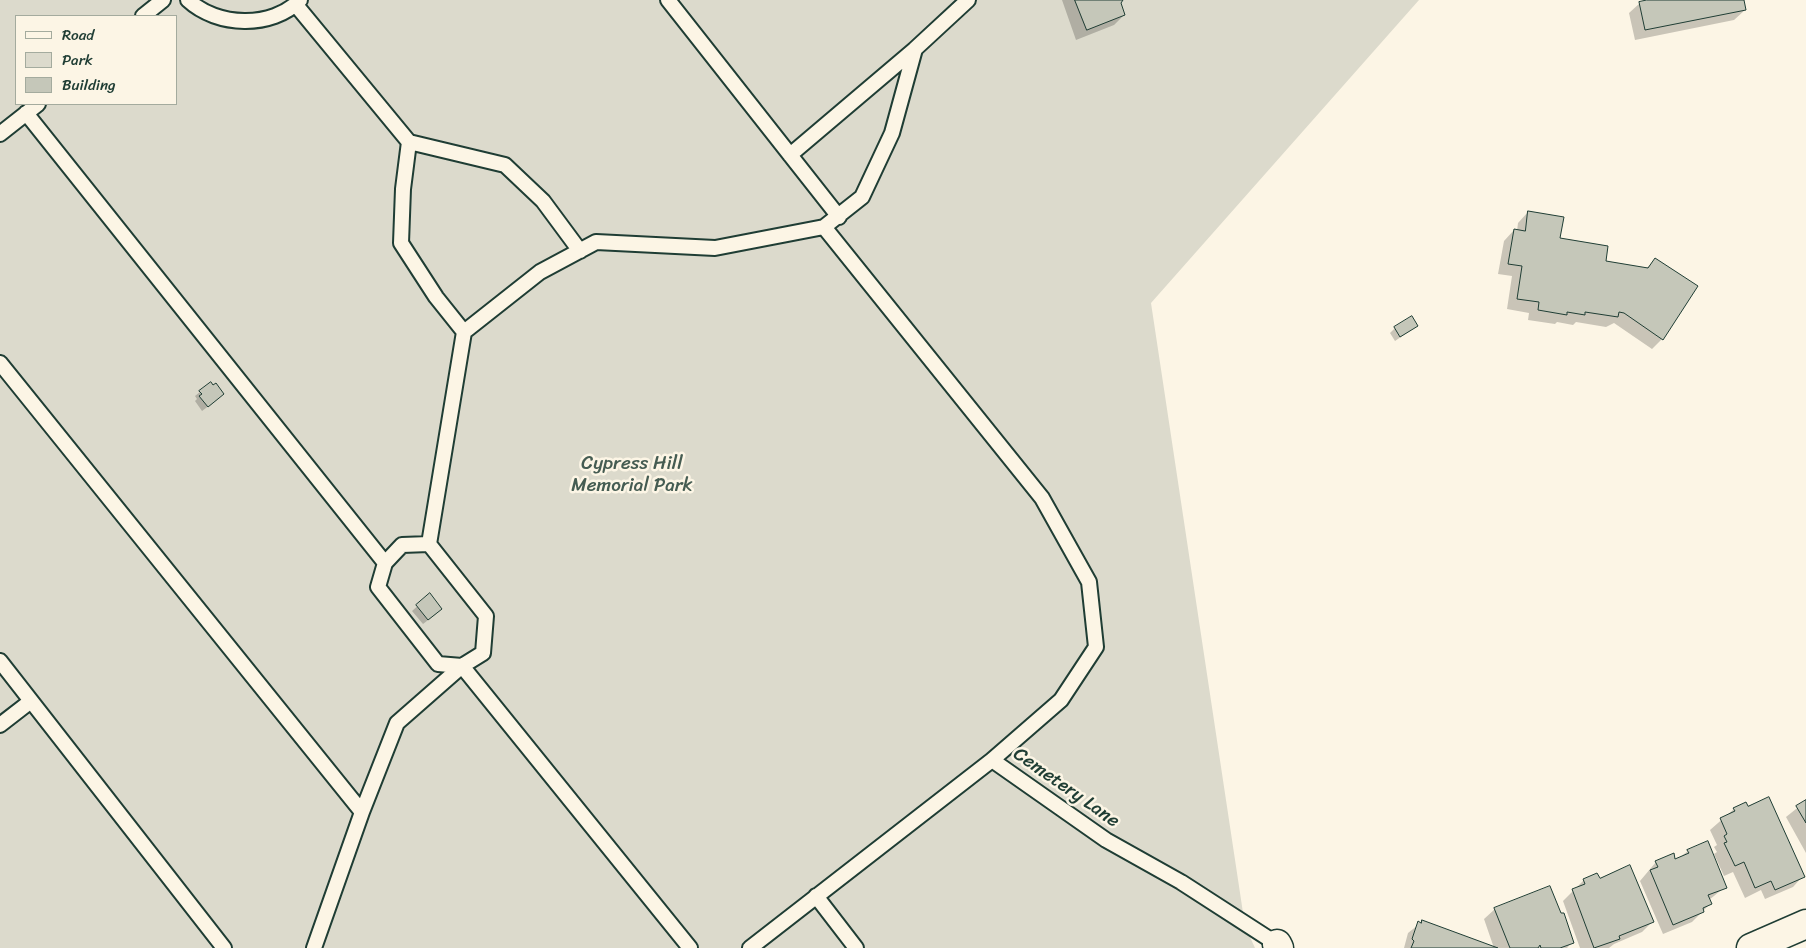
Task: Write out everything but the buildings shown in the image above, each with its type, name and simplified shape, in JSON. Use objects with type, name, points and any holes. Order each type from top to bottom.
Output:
[{"type":"street","points":[[1751,948],[1806,924]]},
{"type":"lane","points":[[144,15],[163,0]]},
{"type":"lane","points":[[188,0],[196,7],[220,18],[247,22],[273,17],[298,2],[409,142],[505,165],[543,201],[580,251]]},
{"type":"lane","points":[[668,0],[839,217]]},
{"type":"lane","points":[[790,155],[915,50],[968,0]]},
{"type":"lane","points":[[314,948],[362,812],[397,723],[462,666],[483,653],[486,616],[429,544],[464,332],[540,272],[596,242],[715,248],[824,227],[862,197],[892,133],[915,50]]},
{"type":"lane","points":[[0,134],[37,105]]},
{"type":"lane","points":[[26,113],[385,564]]},
{"type":"lane","points":[[409,142],[402,189],[401,242],[436,297],[464,332]]},
{"type":"lane","points":[[824,227],[1042,498],[1089,582],[1096,647],[1061,700],[992,760]]},
{"type":"lane","points":[[0,363],[362,812]]},
{"type":"lane","points":[[429,544],[402,545],[385,564],[378,587],[438,664],[462,666],[690,948]]},
{"type":"lane","points":[[0,661],[224,948]]},
{"type":"lane","points":[[0,725],[31,701]]},
{"type":"lane","name":"Cemetery Lane","points":[[750,948],[992,760],[1106,840],[1181,882],[1278,946]]},
{"type":"lane","points":[[816,896],[856,948]]},
{"type":"green space","name":"Cypress Hill Memorial Park","points":[[0,0],[1419,0],[1151,303],[1245,926],[1255,948],[0,948]]}]
